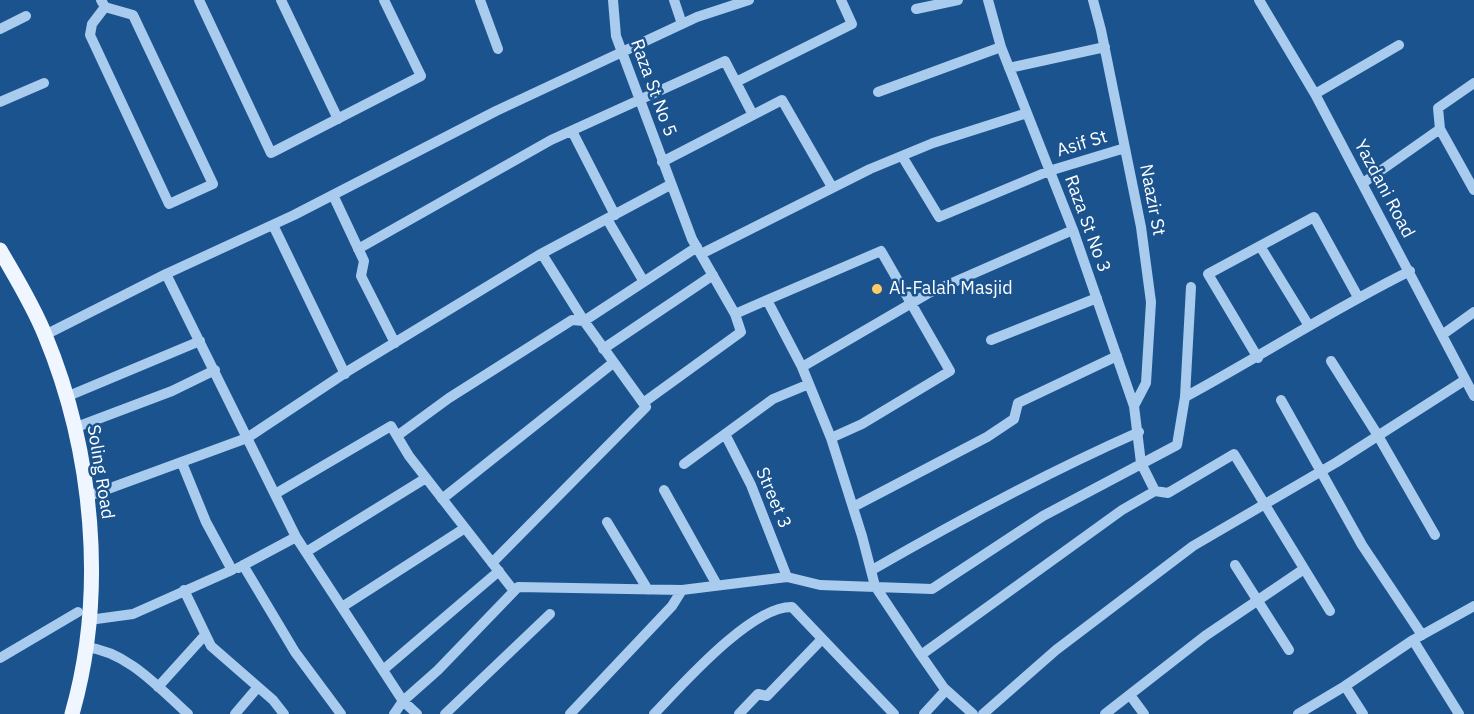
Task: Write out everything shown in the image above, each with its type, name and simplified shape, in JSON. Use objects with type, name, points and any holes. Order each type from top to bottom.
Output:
[{"type":"main road","name":"Soling Road","points":[[0,250],[45,335],[74,428],[86,497],[90,556],[84,616],[86,647],[74,713]]},
{"type":"street","points":[[199,0],[271,153],[421,76],[384,0]]},
{"type":"street","points":[[281,0],[338,119]]},
{"type":"street","points":[[480,0],[498,49]]},
{"type":"street","name":"Raza St No 5","points":[[613,0],[616,36],[670,185],[699,250],[735,314]]},
{"type":"street","points":[[674,0],[682,24]]},
{"type":"street","points":[[45,335],[166,274],[273,225],[496,111],[682,24],[749,0]]},
{"type":"street","points":[[736,82],[852,24],[842,0]]},
{"type":"street","points":[[916,9],[958,0]]},
{"type":"street","name":"Raza St No 3","points":[[988,0],[1001,47],[1073,230],[1134,406],[1141,463]]},
{"type":"street","name":"Naazir St","points":[[1093,0],[1105,48],[1141,227],[1151,302],[1146,383],[1134,406]]},
{"type":"street","name":"Yazdani Road","points":[[1259,0],[1315,94],[1474,396]]},
{"type":"street","points":[[103,3],[134,15],[213,184],[169,204],[90,35],[92,24],[103,3]]},
{"type":"street","points":[[0,29],[26,16]]},
{"type":"street","points":[[1315,94],[1399,45]]},
{"type":"street","points":[[878,92],[1001,47]]},
{"type":"street","points":[[1009,68],[1105,48]]},
{"type":"street","points":[[358,249],[572,131],[725,61],[753,115]]},
{"type":"street","points":[[0,102],[44,82]]},
{"type":"street","points":[[1474,83],[1438,108],[1440,129],[1474,190]]},
{"type":"street","points":[[662,162],[782,100],[832,188]]},
{"type":"street","points":[[397,436],[449,398],[572,320],[584,321],[699,250],[902,156],[1027,113]]},
{"type":"street","points":[[1363,183],[1440,129]]},
{"type":"street","points":[[572,131],[611,217],[644,282]]},
{"type":"street","name":"Asif St","points":[[902,156],[939,217],[1049,171],[1125,148]]},
{"type":"street","points":[[86,497],[247,438],[345,374],[542,254],[670,185]]},
{"type":"street","points":[[333,195],[364,261],[361,276],[395,343]]},
{"type":"street","points":[[1257,358],[1208,274],[1314,217],[1358,297]]},
{"type":"street","points":[[273,225],[345,374]]},
{"type":"street","points":[[802,367],[911,303],[1073,230]]},
{"type":"street","points":[[1260,246],[1309,327]]},
{"type":"street","points":[[643,403],[741,332],[735,314],[881,251],[950,371],[862,424],[831,438]]},
{"type":"street","points":[[383,670],[496,567],[646,407],[603,349],[542,254]]},
{"type":"street","points":[[1185,397],[1257,358],[1358,297],[1410,271]]},
{"type":"street","points":[[166,274],[296,537],[403,701],[417,714]]},
{"type":"street","points":[[603,349],[713,275]]},
{"type":"street","points":[[394,714],[403,701],[438,670],[518,587],[682,590],[787,577],[820,585],[932,589],[1044,516],[1177,445],[1185,397],[1191,286]]},
{"type":"street","points":[[991,340],[1097,298]]},
{"type":"street","points":[[766,300],[802,367],[831,438],[875,586],[946,690],[973,714]]},
{"type":"street","points":[[1442,335],[1474,312]]},
{"type":"street","points":[[66,397],[200,340]]},
{"type":"street","points":[[853,507],[987,437],[1014,419],[1018,403],[1117,356]]},
{"type":"street","points":[[1331,361],[1377,434],[1435,535]]},
{"type":"street","points":[[442,499],[613,363]]},
{"type":"street","points":[[74,428],[172,391],[215,370]]},
{"type":"street","points":[[983,714],[1056,650],[1193,546],[1322,471],[1377,434],[1466,380]]},
{"type":"street","points":[[684,464],[773,399],[809,384]]},
{"type":"street","points":[[1281,400],[1460,714]]},
{"type":"street","points":[[275,494],[391,426],[426,478],[514,591]]},
{"type":"street","points":[[872,570],[1025,489],[1063,465],[1139,432]]},
{"type":"street","name":"Street 3","points":[[725,434],[751,484],[787,577]]},
{"type":"street","points":[[921,655],[1122,510],[1155,491],[1168,493],[1234,454],[1330,611]]},
{"type":"street","points":[[182,463],[206,522],[232,570]]},
{"type":"street","points":[[1141,463],[1155,491]]},
{"type":"street","points":[[306,552],[426,478]]},
{"type":"street","points":[[664,490],[717,585]]},
{"type":"street","points":[[607,522],[648,590]]},
{"type":"street","points":[[342,607],[465,528]]},
{"type":"street","points":[[0,658],[84,616],[133,614],[243,565],[296,537]]},
{"type":"street","points":[[243,565],[295,652],[342,714]]},
{"type":"street","points":[[1235,565],[1289,650]]},
{"type":"street","points":[[1106,714],[1205,636],[1304,569]]},
{"type":"street","points":[[184,590],[211,646],[258,687],[284,714]]},
{"type":"street","points":[[570,714],[672,606],[682,590]]},
{"type":"street","points":[[1298,714],[1418,638],[1474,606]]},
{"type":"street","points":[[654,714],[702,664],[740,631],[782,607],[792,608],[894,714]]},
{"type":"street","points":[[445,714],[550,614]]},
{"type":"street","points":[[158,687],[205,635]]},
{"type":"street","points":[[738,714],[758,694],[767,696],[822,639]]},
{"type":"street","points":[[86,647],[104,649],[123,658],[188,714]]},
{"type":"street","points":[[1345,686],[1363,714]]},
{"type":"street","points":[[235,714],[258,687]]},
{"type":"street","points":[[924,714],[946,690]]},
{"type":"street","points":[[1130,695],[1144,714]]},
{"type":"place","name":"Al-Falah Masjid","points":[[877,289]]}]
